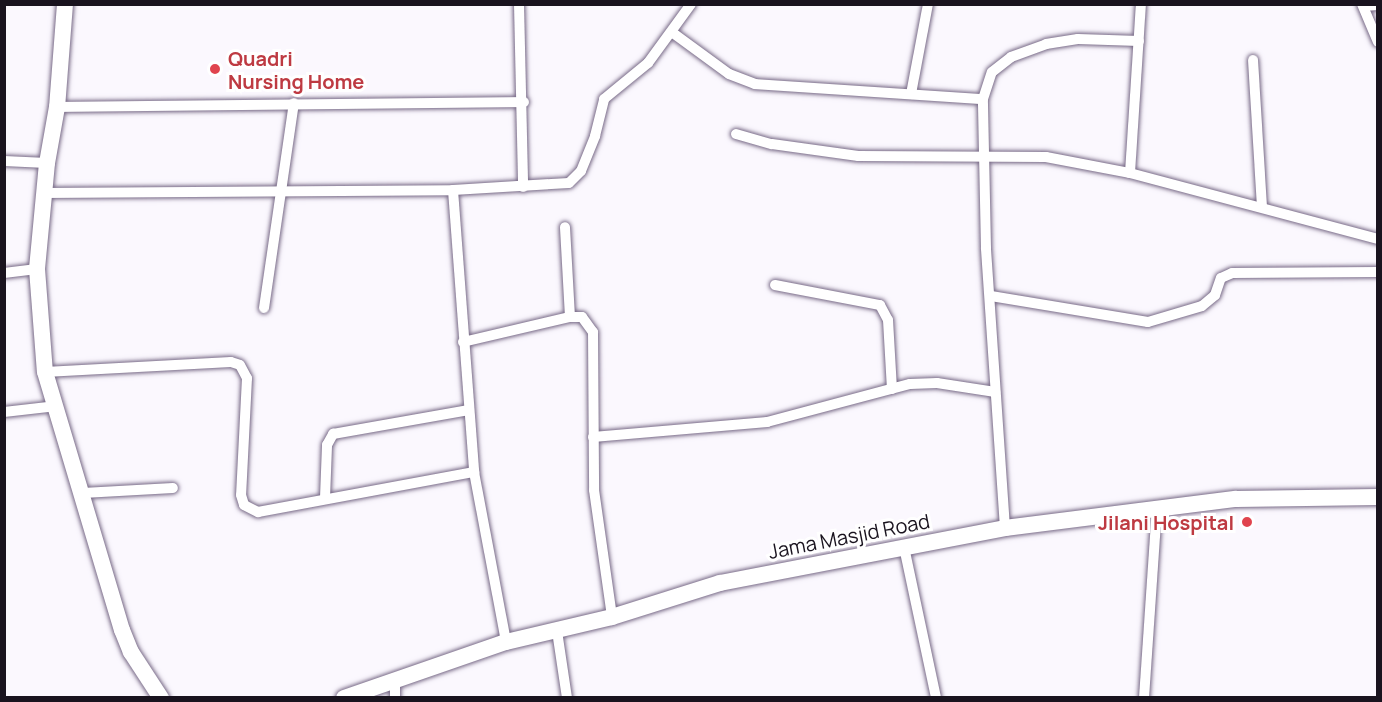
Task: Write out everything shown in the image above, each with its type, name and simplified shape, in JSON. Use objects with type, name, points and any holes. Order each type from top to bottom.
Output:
[{"type":"street","points":[[65,4],[57,107],[43,193],[37,269],[45,372],[83,493],[122,630],[131,652],[161,698]]},
{"type":"street","points":[[519,4],[524,102],[523,187]]},
{"type":"street","points":[[43,193],[453,190],[568,183],[581,171],[595,136],[604,99],[648,63],[673,33],[691,4]]},
{"type":"street","points":[[911,94],[928,4]]},
{"type":"street","points":[[1130,173],[1141,4]]},
{"type":"street","points":[[1377,5],[1363,5],[1377,42]]},
{"type":"street","points":[[673,33],[729,74],[755,84],[983,99]]},
{"type":"street","points":[[1005,528],[982,154],[983,99],[992,72],[1011,57],[1046,44],[1078,39],[1139,41]]},
{"type":"street","points":[[1253,60],[1262,206]]},
{"type":"street","points":[[57,107],[524,102]]},
{"type":"street","points":[[264,308],[294,103]]},
{"type":"street","points":[[736,134],[772,144],[858,156],[982,154],[1046,157],[1130,173],[1262,206],[1377,239]]},
{"type":"street","points":[[4,161],[47,162]]},
{"type":"street","points":[[453,190],[474,472],[506,642]]},
{"type":"street","points":[[565,227],[570,317]]},
{"type":"street","points":[[4,273],[37,269]]},
{"type":"street","points":[[991,296],[1148,322],[1202,306],[1215,295],[1221,278],[1232,273],[1377,272]]},
{"type":"street","points":[[775,285],[880,305],[888,320],[892,389]]},
{"type":"street","points":[[464,342],[570,317],[582,317],[590,323],[593,333],[594,490],[612,617]]},
{"type":"street","points":[[45,372],[231,362],[240,365],[247,378],[241,495],[244,505],[258,512],[474,472]]},
{"type":"street","points":[[593,437],[767,422],[892,389],[937,383],[995,392]]},
{"type":"street","points":[[4,412],[57,406]]},
{"type":"street","points":[[326,498],[327,445],[333,434],[469,410]]},
{"type":"street","points":[[83,493],[173,488]]},
{"type":"street","name":"Jama Masjid Road","points":[[344,698],[506,642],[612,617],[720,583],[904,547],[1005,528],[1236,499],[1377,497]]},
{"type":"street","points":[[1144,698],[1157,509]]},
{"type":"street","points":[[904,547],[936,698]]},
{"type":"street","points":[[557,631],[567,698]]},
{"type":"street","points":[[395,679],[395,698]]},
{"type":"place","name":"Quadri Nursing Home","points":[[215,69]]},
{"type":"place","name":"Jilani Hospital","points":[[1247,522]]}]
